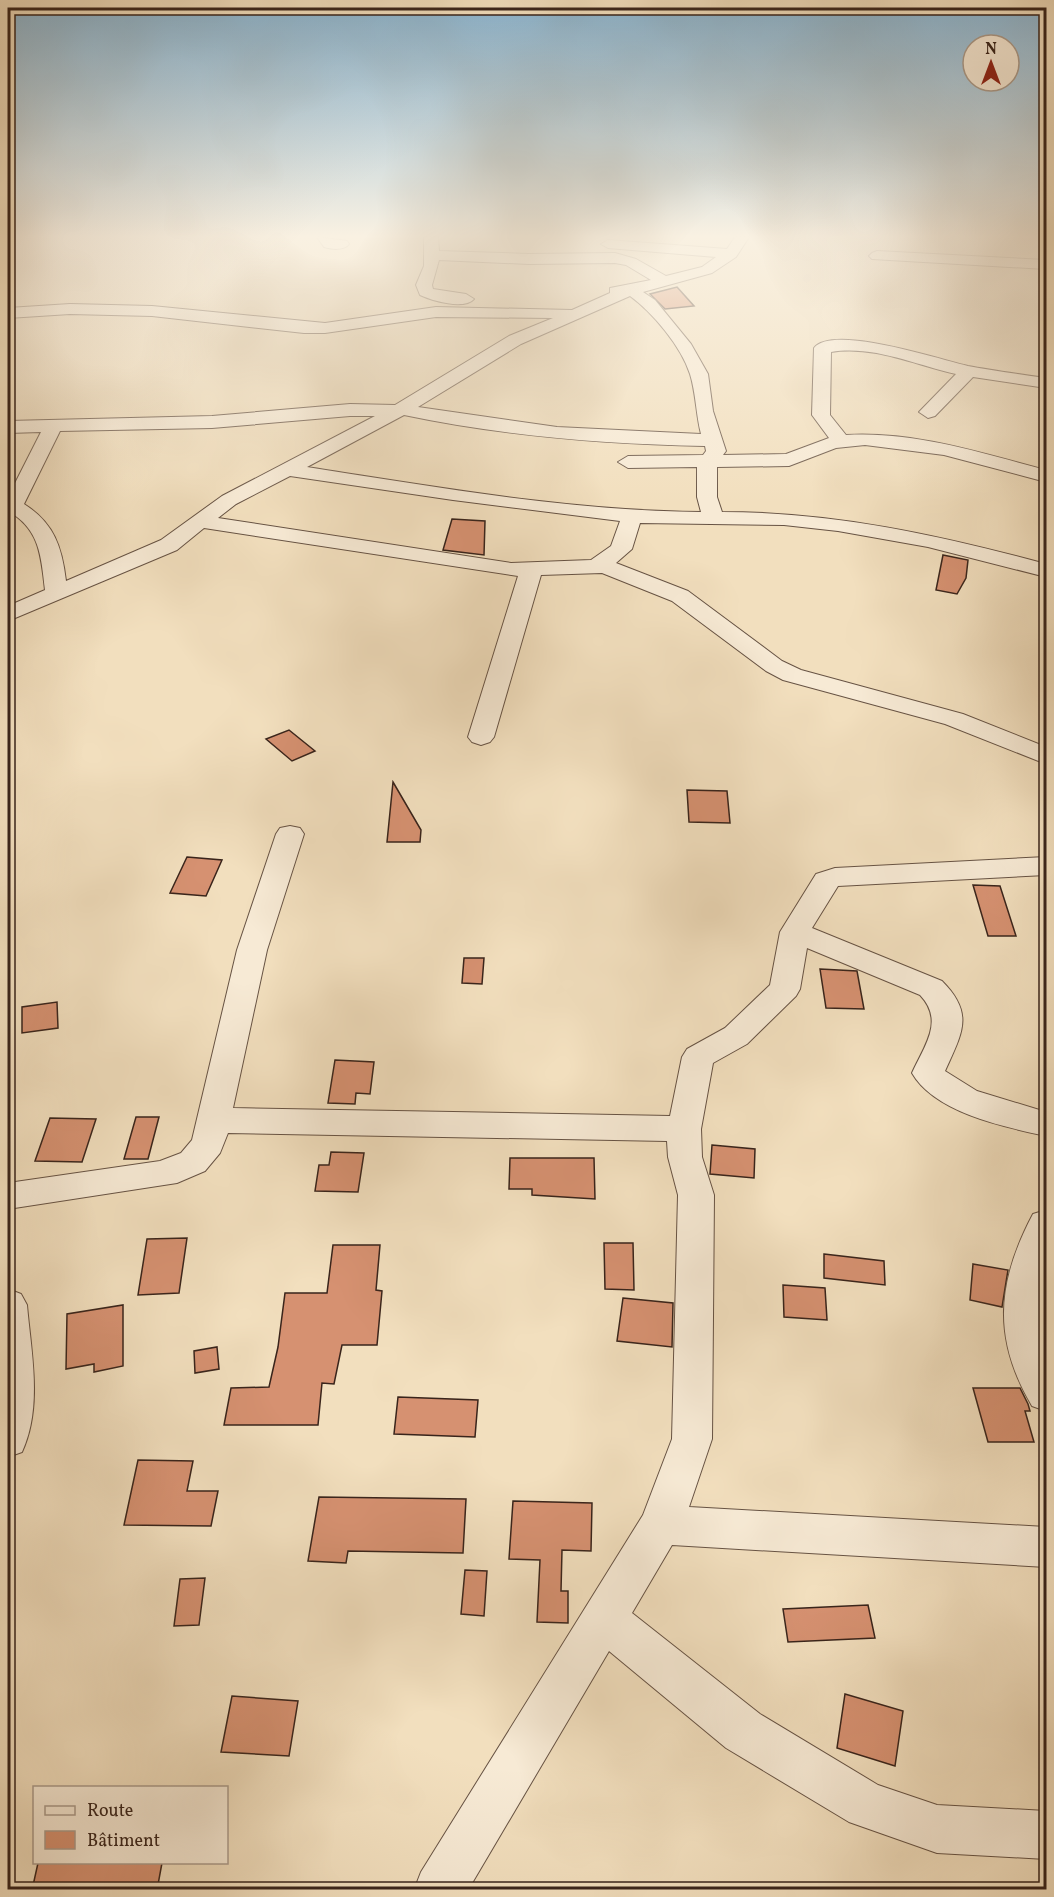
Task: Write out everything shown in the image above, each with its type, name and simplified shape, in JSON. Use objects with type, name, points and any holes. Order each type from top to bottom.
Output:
[{"type":"street","points":[[282,326],[325,328],[342,326]]},
{"type":"street","points":[[8,614],[169,545],[203,522],[229,500],[400,410],[515,340],[546,326]]},
{"type":"street","points":[[667,326],[685,348],[699,374],[704,411],[716,451],[712,461],[708,464],[707,497],[714,519]]},
{"type":"street","points":[[841,441],[821,415],[820,380],[824,348],[857,347],[912,356],[969,371],[1047,383]]},
{"type":"street","points":[[928,412],[969,371]]},
{"type":"street","points":[[8,427],[213,422],[350,410],[400,410],[447,419],[571,434],[713,440]]},
{"type":"street","points":[[53,427],[10,506],[39,523],[47,534],[57,592]]},
{"type":"street","points":[[628,462],[789,460],[813,448],[841,441],[911,443],[1047,476]]},
{"type":"street","points":[[285,469],[447,493],[632,515],[806,521],[902,534],[1047,571]]},
{"type":"street","points":[[598,565],[621,549],[632,515]]},
{"type":"street","points":[[203,522],[455,562],[531,571],[598,565],[680,596],[774,666],[792,675],[954,719],[1047,756]]},
{"type":"street","points":[[481,737],[531,571]]},
{"type":"street","points":[[8,1196],[165,1174],[192,1162],[208,1144],[252,950],[290,834]]},
{"type":"street","points":[[439,1890],[661,1525],[692,1439],[696,1195],[685,1158],[684,1129],[698,1057],[736,1036],[785,989],[795,933],[822,885],[835,877],[1047,866]]},
{"type":"street","points":[[795,933],[931,988],[945,999],[950,1021],[928,1073],[936,1084],[962,1098],[1047,1124]]},
{"type":"street","points":[[213,1119],[684,1129]]},
{"type":"street","points":[[1047,1224],[1026,1276],[1023,1324],[1027,1352],[1039,1385],[1047,1394]]},
{"type":"street","points":[[8,1305],[15,1385],[8,1439]]},
{"type":"street","points":[[661,1525],[1047,1547]]},
{"type":"street","points":[[604,1618],[743,1731],[866,1805],[937,1829],[1047,1835]]},
{"type":"building","points":[[452,519],[485,521],[484,555],[443,550]]},
{"type":"building","points":[[943,555],[968,560],[966,578],[957,594],[936,590]]},
{"type":"building","points":[[289,730],[315,751],[292,761],[266,739]]},
{"type":"building","points":[[393,782],[421,830],[420,842],[387,842]]},
{"type":"building","points":[[687,790],[727,791],[730,823],[689,822]]},
{"type":"building","points":[[187,857],[222,860],[206,896],[170,893]]},
{"type":"building","points":[[973,885],[1000,886],[1016,936],[988,936]]},
{"type":"building","points":[[464,958],[484,958],[482,984],[462,983]]},
{"type":"building","points":[[820,969],[857,971],[864,1009],[826,1008]]},
{"type":"building","points":[[57,1002],[58,1028],[22,1033],[22,1007]]},
{"type":"building","points":[[335,1060],[374,1062],[370,1094],[356,1093],[355,1104],[328,1103]]},
{"type":"building","points":[[136,1117],[159,1117],[148,1159],[124,1159]]},
{"type":"building","points":[[50,1118],[96,1119],[82,1162],[35,1161]]},
{"type":"building","points":[[712,1145],[755,1149],[754,1178],[710,1174]]},
{"type":"building","points":[[331,1152],[364,1153],[358,1192],[315,1191],[319,1165],[329,1165]]},
{"type":"building","points":[[510,1158],[594,1158],[595,1199],[532,1195],[532,1189],[509,1189]]},
{"type":"building","points":[[187,1238],[179,1293],[138,1295],[147,1239]]},
{"type":"building","points":[[604,1243],[633,1243],[634,1290],[605,1289]]},
{"type":"building","points":[[333,1245],[380,1245],[376,1290],[382,1291],[377,1345],[342,1345],[334,1384],[322,1383],[318,1425],[224,1425],[231,1388],[269,1387],[278,1347],[285,1293],[327,1293]]},
{"type":"building","points":[[824,1254],[884,1261],[885,1285],[824,1278]]},
{"type":"building","points":[[973,1264],[1008,1270],[1002,1307],[970,1300]]},
{"type":"building","points":[[783,1285],[825,1288],[827,1320],[784,1317]]},
{"type":"building","points":[[623,1298],[673,1303],[672,1347],[617,1341]]},
{"type":"building","points":[[123,1305],[123,1366],[94,1372],[94,1364],[66,1369],[67,1314]]},
{"type":"building","points":[[217,1347],[219,1369],[195,1373],[194,1351]]},
{"type":"building","points":[[973,1388],[1020,1388],[1030,1411],[1025,1411],[1034,1442],[988,1442]]},
{"type":"building","points":[[398,1397],[478,1400],[475,1437],[394,1434]]},
{"type":"building","points":[[138,1460],[193,1461],[187,1491],[218,1491],[211,1526],[124,1525]]},
{"type":"building","points":[[319,1497],[466,1499],[463,1553],[348,1551],[346,1563],[308,1561]]},
{"type":"building","points":[[513,1501],[592,1503],[591,1551],[562,1550],[561,1591],[568,1591],[568,1623],[537,1622],[540,1560],[509,1559]]},
{"type":"building","points":[[465,1570],[487,1571],[484,1616],[461,1614]]},
{"type":"building","points":[[205,1578],[199,1625],[174,1626],[180,1579]]},
{"type":"building","points":[[868,1605],[875,1638],[788,1642],[783,1609]]},
{"type":"building","points":[[845,1694],[903,1711],[895,1766],[837,1748]]},
{"type":"building","points":[[232,1696],[298,1701],[289,1756],[221,1752]]},
{"type":"building","points":[[38,1864],[162,1864],[157,1890],[32,1890]]}]
